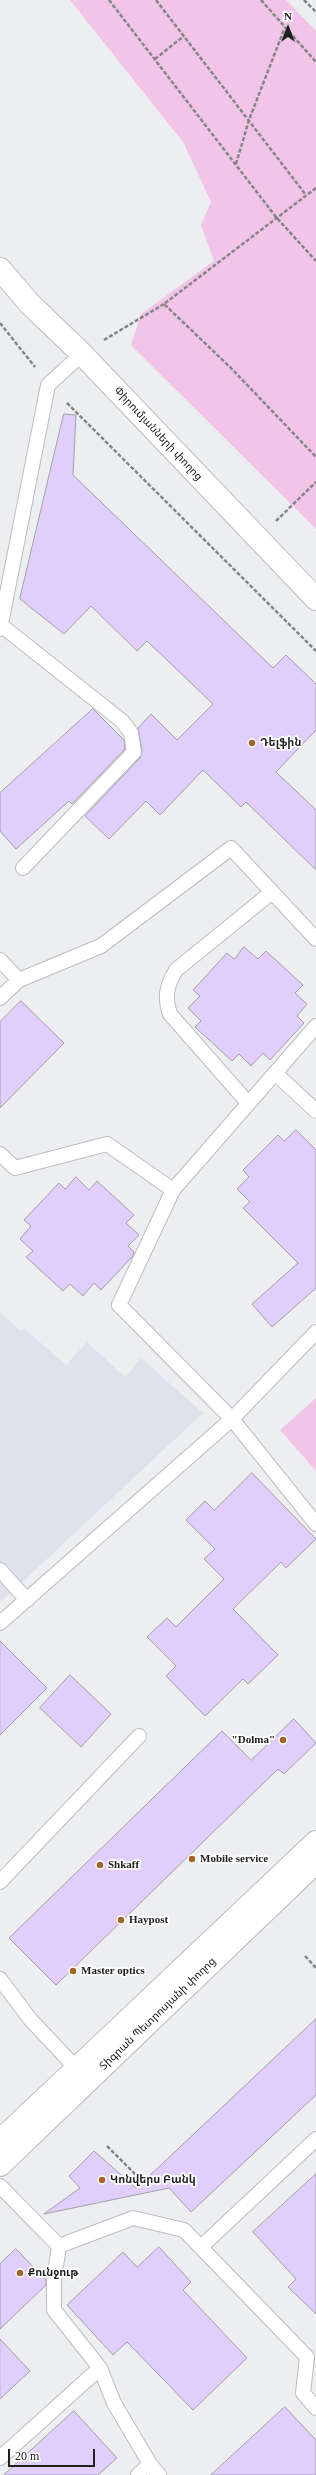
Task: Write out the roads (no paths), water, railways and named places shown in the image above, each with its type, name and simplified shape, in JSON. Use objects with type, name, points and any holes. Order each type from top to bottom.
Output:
[{"type":"main road","name":"Փիրումյանների փողոց","points":[[0,268],[30,304],[82,354],[316,599]]},
{"type":"main road","name":"Տիգրան Պետրոսյանի փողոց","points":[[0,2141],[316,1842]]},
{"type":"main road","name":"Տիգրան Պետրոսյանի փողոց","points":[[0,2165],[316,1862]]},
{"type":"lane","points":[[23,868],[134,752],[131,733],[122,722],[1,628],[48,385],[82,354]]},
{"type":"lane","points":[[0,998],[19,980],[101,946],[232,848],[316,939]]},
{"type":"lane","points":[[248,1103],[170,1014],[165,1001],[168,983],[176,970],[272,892]]},
{"type":"lane","points":[[0,960],[19,980]]},
{"type":"lane","points":[[316,1026],[173,1190],[119,1305],[232,1419],[316,1524]]},
{"type":"lane","points":[[275,1073],[316,1111]]},
{"type":"lane","points":[[0,1154],[15,1168],[107,1144],[173,1190]]},
{"type":"lane","points":[[0,1623],[232,1419],[316,1332]]},
{"type":"lane","points":[[0,1570],[27,1600]]},
{"type":"lane","points":[[0,1882],[139,1736]]},
{"type":"lane","points":[[0,1979],[30,2019],[77,2069]]},
{"type":"lane","points":[[201,2247],[316,2139]]},
{"type":"lane","points":[[0,2186],[58,2246]]},
{"type":"lane","points":[[58,2246],[133,2218],[184,2230],[312,2353],[303,2393],[316,2408]]},
{"type":"lane","points":[[58,2246],[54,2280],[54,2310],[100,2368],[114,2403],[150,2464],[159,2475]]},
{"type":"lane","points":[[0,2458],[100,2368]]},
{"type":"lane","points":[[138,2475],[150,2464]]},
{"type":"place","name":"Դելֆին","points":[[252,743]]},
{"type":"place","name":"\"Dolma\"","points":[[283,1740]]},
{"type":"place","name":"Mobile service","points":[[192,1859]]},
{"type":"place","name":"Shkaff","points":[[100,1865]]},
{"type":"place","name":"Haypost","points":[[121,1920]]},
{"type":"place","name":"Master optics","points":[[73,1971]]},
{"type":"place","name":"Կոնվերս Բանկ","points":[[102,2180]]},
{"type":"place","name":"Քունջութ","points":[[20,2273]]}]
